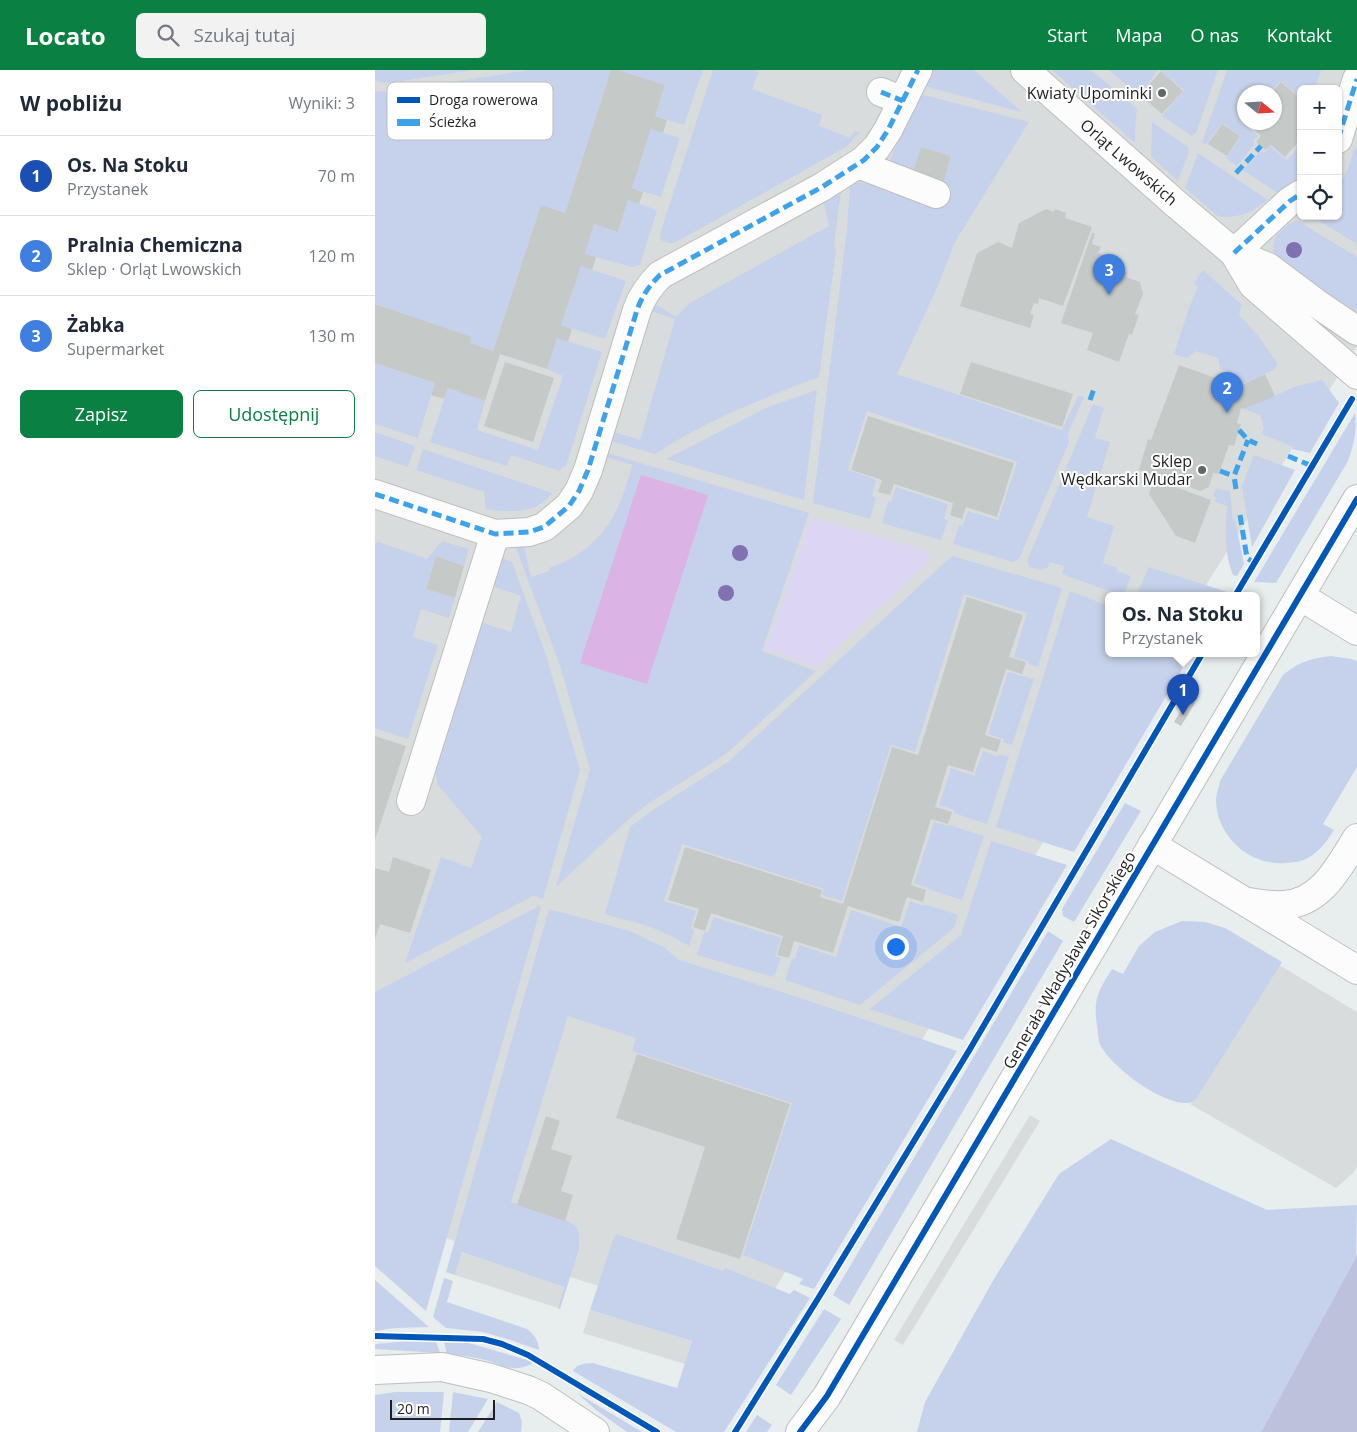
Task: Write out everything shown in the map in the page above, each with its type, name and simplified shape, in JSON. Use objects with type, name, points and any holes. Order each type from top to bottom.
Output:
[{"type":"street","points":[[375,494],[495,534],[529,532],[544,527],[569,506],[579,491],[588,470],[637,310],[649,286],[660,275],[822,187],[864,160],[877,147],[892,96],[918,70]]},
{"type":"street","name":"Orląt Lwowskich","points":[[1025,70],[1234,253],[1267,267],[1357,331]]},
{"type":"street","points":[[1341,130],[1357,79]]},
{"type":"street","points":[[858,164],[936,194]]},
{"type":"street","points":[[1234,253],[1297,197]]},
{"type":"street","name":"Orląt Lwowskich","points":[[1234,253],[1253,285],[1357,374]]},
{"type":"street","name":"Generała Władysława Sikorskiego","points":[[800,1432],[827,1396],[1357,499]]},
{"type":"street","points":[[411,801],[495,534]]},
{"type":"street","points":[[1299,596],[1357,631]]},
{"type":"street","points":[[1243,901],[1284,905],[1298,903],[1313,896],[1328,882],[1357,838]]},
{"type":"street","points":[[1152,845],[1357,970]]},
{"type":"street","points":[[375,1370],[442,1367],[491,1378],[541,1396],[595,1432]]},
{"type":"shaded area","points":[[375,70],[1357,70],[1357,346],[1202,592],[1105,592],[1105,657],[1160,657],[971,957],[749,1333],[375,1216]]},
{"type":"shaded area","points":[[375,70],[473,70],[395,82],[375,81]]},
{"type":"shaded area","points":[[529,70],[611,70],[565,213],[541,205],[493,351],[470,343],[472,337],[375,304],[375,91],[387,92],[387,140],[553,140],[553,82],[453,82]]},
{"type":"shaded area","points":[[618,70],[703,70],[684,125],[655,116],[665,85]]},
{"type":"shaded area","points":[[713,70],[756,70],[758,73],[752,89],[822,115],[819,126],[850,138],[855,131],[860,132],[846,147],[676,242],[667,242],[661,240],[660,234]]},
{"type":"shaded area","points":[[932,70],[974,70],[1022,112],[924,86]]},
{"type":"shaded area","points":[[1052,70],[1091,70],[1137,109],[1135,143]]},
{"type":"shaded area","points":[[1109,70],[1158,70],[1139,96]]},
{"type":"shaded area","points":[[1160,70],[1218,70],[1196,133],[1192,136],[1162,116],[1184,90]]},
{"type":"shaded area","points":[[1227,70],[1321,70],[1316,85],[1297,85],[1297,95],[1281,81],[1277,85],[1237,85],[1237,130],[1252,130],[1258,136],[1253,141],[1255,143],[1237,166],[1226,158],[1241,136],[1222,123],[1206,145],[1202,142]]},
{"type":"shaded area","points":[[920,94],[1029,122],[955,242],[937,288],[897,374],[1062,430],[1078,396],[1084,397],[1068,433],[1069,442],[1019,559],[1013,562],[953,544],[959,525],[963,525],[968,511],[998,520],[1017,462],[867,411],[848,470],[876,480],[872,496],[876,498],[870,519],[813,503],[847,229],[850,185],[856,182],[872,185],[934,207],[951,156],[921,147],[912,175],[893,165],[890,159]]},
{"type":"shaded area","points":[[1152,122],[1188,147],[1189,152],[1178,181],[1151,157]]},
{"type":"shaded area","points":[[651,129],[680,138],[661,197],[632,188]]},
{"type":"shaded area","points":[[1270,146],[1287,160],[1297,149],[1297,183],[1279,194],[1243,170],[1261,151],[1264,153]]},
{"type":"shaded area","points":[[1357,148],[1357,244],[1318,220],[1342,220],[1342,180],[1348,169],[1354,149]]},
{"type":"shaded area","points":[[1198,153],[1268,200],[1257,208],[1239,216],[1218,216],[1185,188]]},
{"type":"shaded area","points":[[841,191],[834,245],[836,251],[819,377],[714,421],[655,454],[611,441],[614,432],[640,440],[675,319],[651,311],[655,304],[676,317],[690,303],[829,226],[823,200]]},
{"type":"shaded area","points":[[628,200],[657,210],[640,265],[632,267],[585,254],[594,224],[618,232]]},
{"type":"shaded area","points":[[1296,220],[1357,257],[1357,312],[1280,264],[1274,250],[1275,238],[1283,229]]},
{"type":"shaded area","points":[[581,266],[626,281],[605,339],[561,325]]},
{"type":"shaded area","points":[[1203,270],[1242,305],[1239,315],[1256,333],[1278,364],[1273,370],[1238,386],[1234,377],[1220,369],[1218,358],[1196,351],[1187,358],[1174,354],[1198,287],[1194,283]]},
{"type":"shaded area","points":[[557,338],[602,352],[566,466],[562,467],[560,471],[511,455],[507,466],[430,442],[448,388],[485,401],[477,430],[538,450],[563,376],[547,369]]},
{"type":"shaded area","points":[[375,363],[435,383],[418,438],[375,424]]},
{"type":"shaded area","points":[[1322,380],[1339,403],[1310,453],[1292,449],[1293,447],[1262,434],[1264,428],[1260,415],[1244,409],[1297,386]]},
{"type":"shaded area","points":[[817,390],[804,500],[666,459],[768,407]]},
{"type":"shaded area","points":[[1093,404],[1104,408],[1095,438],[1110,442],[1087,517],[1114,526],[1103,563],[1131,576],[1125,592],[1112,592],[1062,574],[1064,566],[1049,562],[1048,567],[1041,570],[1030,567],[1027,561]]},
{"type":"shaded area","points":[[1355,413],[1355,437],[1348,461],[1276,583],[1254,582]]},
{"type":"shaded area","points":[[375,432],[415,446],[408,467],[375,456]]},
{"type":"shaded area","points":[[423,449],[552,493],[539,505],[531,508],[513,511],[486,509],[484,492],[416,470]]},
{"type":"shaded area","points":[[607,453],[809,513],[762,651],[816,671],[726,754],[632,816],[556,887],[590,769],[560,666],[516,548],[524,546],[531,577],[549,571],[549,568],[567,560],[595,541],[614,515],[621,500],[632,465],[606,457]]},
{"type":"shaded area","points":[[1254,455],[1295,470],[1252,547],[1242,486]]},
{"type":"shaded area","points":[[641,475],[708,495],[647,684],[580,663]]},
{"type":"shaded area","points":[[896,487],[948,504],[944,519],[948,521],[941,540],[882,523],[888,501],[891,502]]},
{"type":"shaded area","points":[[1216,489],[1230,491],[1233,521],[1235,521],[1244,564],[1237,576],[1233,575],[1227,550],[1227,506],[1215,502],[1216,497],[1213,496]]},
{"type":"shaded area","points":[[812,517],[930,552],[926,564],[816,667],[766,649]]},
{"type":"shaded area","points":[[442,541],[469,549],[464,566],[436,556],[426,589],[455,598],[449,618],[421,609],[413,637],[438,645],[408,739],[375,728],[375,543],[379,542],[427,559]]},
{"type":"shaded area","points":[[952,556],[1062,588],[1038,667],[1028,664],[1028,661],[1014,657],[1027,613],[964,594],[915,752],[891,745],[842,901],[822,895],[824,889],[682,844],[664,901],[696,911],[691,929],[694,930],[689,946],[649,926],[605,914],[630,827],[728,762]]},
{"type":"shaded area","points":[[502,558],[512,562],[545,652],[580,770],[543,899],[533,896],[405,963],[441,857],[471,868],[482,837],[438,785],[435,770],[436,759],[480,622],[511,632],[521,596],[492,586]]},
{"type":"shaded area","points":[[1149,567],[1227,592],[1138,592]]},
{"type":"shaded area","points":[[1070,591],[1105,604],[1105,657],[1189,657],[1074,852],[996,827]]},
{"type":"shaded area","points":[[1331,656],[1357,661],[1357,767],[1323,824],[1334,830],[1320,849],[1308,858],[1297,862],[1273,863],[1260,860],[1238,847],[1222,826],[1216,801],[1220,781],[1283,675],[1305,661]]},
{"type":"shaded area","points":[[1008,672],[1034,679],[1012,745],[1003,742],[1004,739],[988,734]]},
{"type":"shaded area","points":[[983,751],[998,757],[999,754],[1009,757],[987,824],[954,813],[954,810],[939,805],[951,768],[974,776]]},
{"type":"shaded area","points":[[1125,803],[1141,811],[1074,922],[1063,916],[1062,909]]},
{"type":"shaded area","points":[[934,822],[984,836],[962,900],[914,883]]},
{"type":"shaded area","points":[[991,841],[1067,865],[963,1040],[870,1009],[961,935]]},
{"type":"shaded area","points":[[910,901],[958,915],[954,928],[860,1005],[785,980],[792,958],[795,959],[799,945],[836,957],[851,910],[901,927]]},
{"type":"shaded area","points":[[539,906],[541,907],[426,1311],[375,1266],[375,992]]},
{"type":"shaded area","points":[[549,909],[630,931],[665,948],[679,960],[785,993],[957,1051],[814,1289],[799,1284],[803,1279],[743,1255],[792,1103],[632,1051],[636,1038],[568,1016],[511,1202],[566,1220],[576,1226],[579,1234],[579,1249],[560,1309],[558,1308],[564,1287],[462,1252],[455,1275],[446,1272]]},
{"type":"shaded area","points":[[714,917],[781,938],[775,956],[781,958],[774,977],[697,955],[704,933],[708,932]]},
{"type":"shaded area","points":[[1182,921],[1205,922],[1225,928],[1282,962],[1195,1101],[1184,1103],[1156,1094],[1141,1085],[1114,1063],[1104,1052],[1099,1042],[1096,1016],[1096,1002],[1100,990],[1112,969],[1123,974],[1139,946],[1155,932]]},
{"type":"shaded area","points":[[1048,931],[1063,941],[849,1305],[833,1295]]},
{"type":"shaded area","points":[[1279,965],[1357,1012],[1357,1167],[1336,1188],[1190,1104],[1195,1101]]},
{"type":"shaded area","points":[[1030,1115],[1040,1121],[903,1345],[894,1340]]},
{"type":"shaded area","points":[[1111,1139],[1267,1210],[1357,1205],[1356,1257],[1261,1432],[917,1432],[925,1402],[994,1279],[1059,1174]]},
{"type":"shaded area","points":[[617,1234],[723,1271],[725,1268],[790,1294],[794,1290],[810,1298],[724,1432],[676,1432],[573,1371],[579,1365],[593,1363],[677,1388],[692,1341],[590,1310],[613,1239]]},
{"type":"shaded area","points":[[462,1252],[564,1287],[558,1308],[455,1275]]},
{"type":"shaded area","points":[[1357,1253],[1357,1432],[1261,1432],[1356,1257]]},
{"type":"shaded area","points":[[444,1278],[453,1281],[447,1302],[527,1329],[536,1338],[539,1350],[483,1332],[446,1328],[433,1317]]},
{"type":"shaded area","points":[[375,1280],[429,1327],[395,1328],[375,1331]]},
{"type":"shaded area","points":[[824,1309],[841,1319],[791,1395],[776,1385]]},
{"type":"shaded area","points":[[590,1310],[692,1341],[685,1364],[583,1333]]},
{"type":"shaded area","points":[[420,1340],[436,1341],[440,1353],[375,1349],[376,1344]]},
{"type":"shaded area","points":[[444,1341],[469,1343],[534,1362],[523,1367],[509,1368],[479,1358],[447,1354]]},
{"type":"shaded area","points":[[395,1392],[444,1392],[440,1432],[375,1432],[375,1395]]},
{"type":"shaded area","points":[[453,1392],[488,1399],[468,1432],[449,1432]]},
{"type":"shaded area","points":[[577,1393],[642,1432],[627,1432],[596,1410]]},
{"type":"shaded area","points":[[497,1402],[519,1413],[522,1422],[521,1432],[478,1432]]},
{"type":"shaded area","points":[[757,1415],[772,1425],[767,1432],[746,1432]]},
{"type":"building","points":[[611,70],[618,70],[665,85],[655,116],[667,120],[663,133],[651,129],[632,188],[643,192],[639,204],[628,200],[618,232],[594,224],[585,254],[596,257],[594,264],[592,270],[581,266],[561,325],[572,329],[568,342],[557,338],[547,369],[500,354],[485,401],[448,388],[444,399],[431,395],[435,383],[375,363],[375,304],[472,337],[470,343],[493,351],[541,205],[565,213]]},
{"type":"building","name":"Kwiaty Upominki","points":[[1161,71],[1183,91],[1162,114],[1140,95]]},
{"type":"building","points":[[1281,82],[1297,96],[1297,144],[1285,157],[1271,145],[1265,150],[1256,142],[1261,136],[1254,130],[1282,130],[1282,85],[1278,85]]},
{"type":"building","points":[[1222,124],[1240,136],[1227,156],[1208,144]]},
{"type":"building","points":[[921,147],[951,156],[943,184],[912,175]]},
{"type":"building","points":[[1046,209],[1054,212],[1055,209],[1066,213],[1065,218],[1092,227],[1063,306],[1039,298],[1038,304],[1034,303],[1030,314],[1034,315],[1030,328],[960,306],[977,253],[998,242],[1012,248],[1019,223]]},
{"type":"building","points":[[1092,233],[1095,233],[1092,244],[1101,247],[1098,253],[1118,260],[1115,268],[1127,272],[1126,277],[1140,282],[1143,294],[1135,314],[1139,315],[1132,335],[1129,334],[1119,362],[1087,350],[1093,333],[1061,323]]},
{"type":"building","points":[[505,362],[554,378],[533,442],[484,426]]},
{"type":"building","points":[[971,362],[1073,394],[1062,427],[960,394]]},
{"type":"building","points":[[1179,365],[1227,382],[1231,390],[1265,374],[1275,396],[1244,409],[1241,408],[1237,423],[1241,424],[1234,446],[1229,445],[1220,471],[1218,474],[1213,473],[1209,487],[1200,491],[1177,483],[1176,486],[1162,481],[1163,478],[1139,470],[1148,439],[1151,440]]},
{"type":"building","points":[[868,416],[1014,463],[997,517],[966,507],[962,519],[950,515],[953,503],[894,484],[890,495],[878,492],[882,480],[851,470]]},
{"type":"building","points":[[1154,479],[1211,500],[1195,543],[1176,536],[1149,494]]},
{"type":"building","points":[[436,556],[464,566],[455,598],[426,589]]},
{"type":"building","points":[[967,597],[1023,615],[1009,657],[1026,662],[1022,674],[1006,669],[985,735],[1001,740],[997,752],[981,747],[973,772],[948,765],[935,807],[952,812],[948,824],[931,819],[911,885],[926,890],[923,902],[907,897],[899,922],[848,906],[833,953],[794,941],[789,958],[777,955],[783,936],[711,913],[705,931],[693,927],[699,909],[668,900],[685,847],[822,890],[820,897],[843,904],[892,747],[918,755]]},
{"type":"building","points":[[1188,699],[1195,703],[1181,726],[1174,722]]},
{"type":"building","points":[[375,736],[406,746],[375,840]]},
{"type":"building","points":[[393,857],[431,870],[410,933],[380,924],[375,939],[375,868],[389,872]]},
{"type":"building","points":[[637,1054],[790,1104],[740,1259],[676,1239],[705,1147],[616,1118]]},
{"type":"building","points":[[546,1116],[560,1121],[551,1149],[572,1156],[561,1191],[573,1195],[565,1221],[517,1205]]},
{"type":"marked path","points":[[375,494],[495,534],[529,532],[544,527],[569,506],[579,491],[588,470],[637,310],[652,283],[660,275],[822,187],[864,160],[877,147],[888,130],[918,70]]},
{"type":"marked path","points":[[1341,130],[1357,79]]},
{"type":"marked path","points":[[881,92],[903,101]]},
{"type":"marked path","points":[[1236,173],[1261,146]]},
{"type":"marked path","points":[[1234,253],[1297,197]]},
{"type":"marked path","points":[[1090,400],[1095,386]]},
{"type":"marked path","points":[[1239,430],[1248,440],[1257,444]]},
{"type":"marked path","points":[[1236,489],[1234,476],[1248,440]]},
{"type":"marked path","points":[[1288,456],[1312,466]]},
{"type":"marked path","points":[[1220,471],[1234,476]]},
{"type":"marked path","points":[[1240,515],[1247,558],[1255,563]]},
{"type":"cycle path","points":[[1237,592],[1352,399]]},
{"type":"cycle path","points":[[800,1432],[827,1396],[1357,499]]},
{"type":"cycle path","points":[[735,1432],[970,1049],[1200,657]]},
{"type":"cycle path","points":[[375,1336],[483,1339],[502,1344],[528,1355],[657,1432]]},
{"type":"place","name":"Kwiaty Upominki","points":[[1162,93]]},
{"type":"place","name":"Żabka","points":[[1109,295]]},
{"type":"place","name":"Pralnia Chemiczna","points":[[1227,413]]},
{"type":"place","name":"Sklep Wędkarski Mudar","points":[[1202,470]]},
{"type":"place","name":"Os. Na Stoku","points":[[1183,715]]}]
